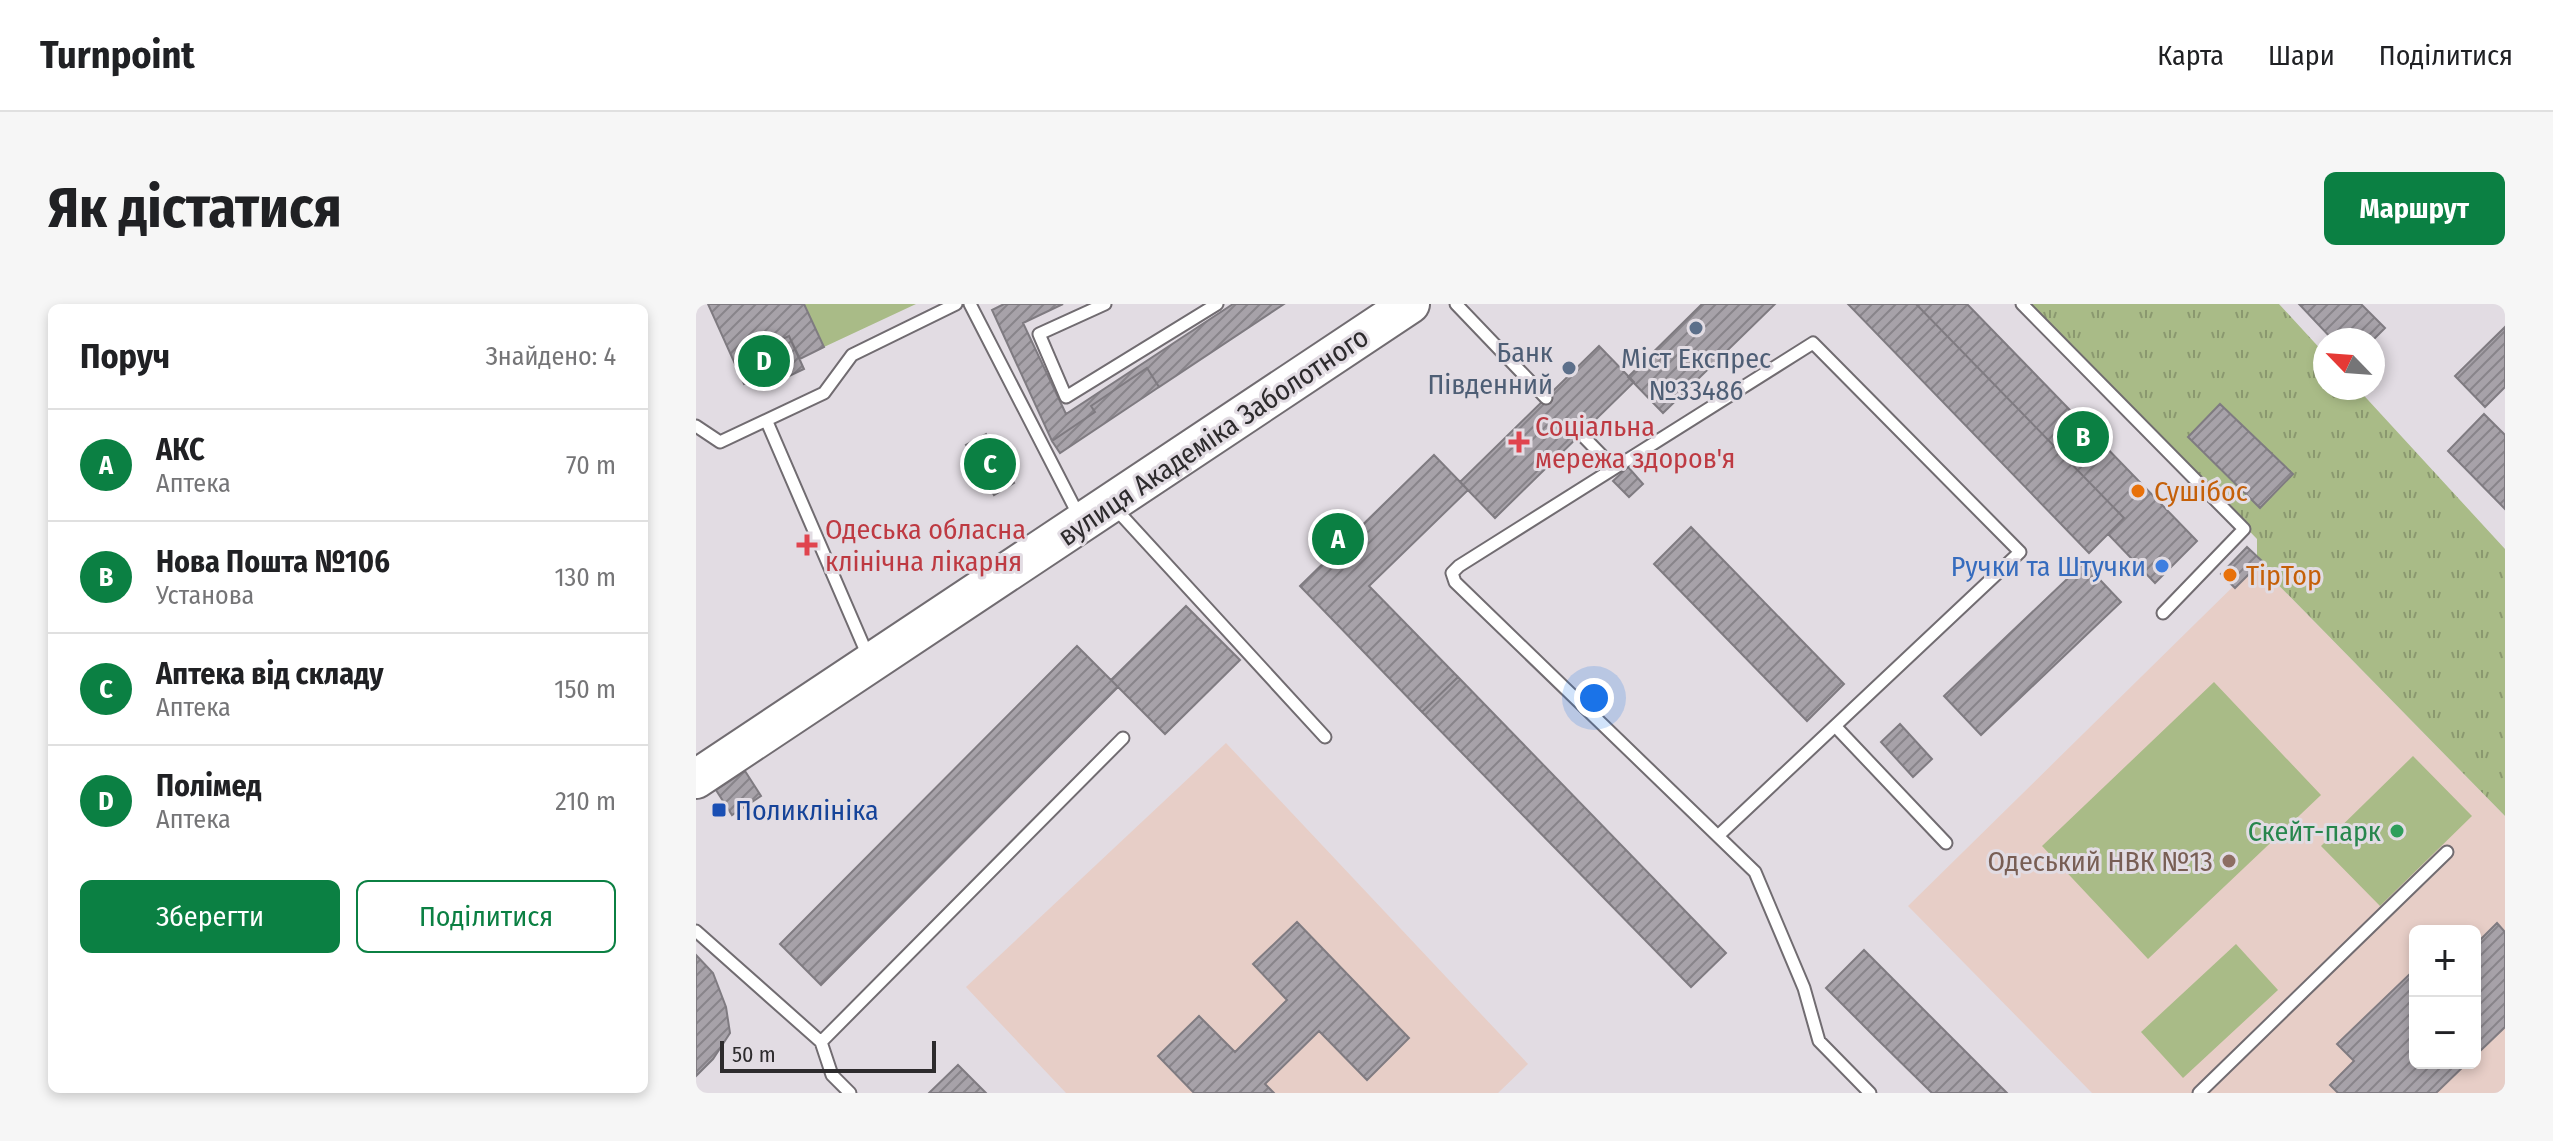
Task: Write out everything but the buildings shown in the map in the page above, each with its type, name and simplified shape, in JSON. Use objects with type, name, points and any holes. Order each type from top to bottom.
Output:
[{"type":"highway","name":"вулиця Академіка Заболотного","points":[[696,779],[1410,304]]},
{"type":"lane","points":[[696,426],[720,442],[767,422],[824,393],[852,355],[956,304]]},
{"type":"lane","points":[[970,304],[1097,514],[1325,737]]},
{"type":"lane","points":[[1105,304],[1039,334],[1066,397],[1217,304]]},
{"type":"lane","points":[[1456,304],[1546,398]]},
{"type":"lane","points":[[2022,304],[2244,529],[2163,613]]},
{"type":"lane","points":[[1719,835],[2020,552],[1813,343],[1613,467],[1452,573],[1455,582],[1755,872],[1804,988],[1819,1041],[1870,1093]]},
{"type":"lane","points":[[767,422],[871,663]]},
{"type":"lane","points":[[1581,434],[1613,467]]},
{"type":"lane","points":[[1835,726],[1946,843]]},
{"type":"lane","points":[[821,1042],[1123,738]]},
{"type":"lane","points":[[2199,1093],[2447,852]]},
{"type":"lane","points":[[696,931],[821,1042],[832,1075],[850,1093]]},
{"type":"shaded area","name":"Одеський НВК №13","points":[[2257,563],[2505,816],[2505,1093],[2092,1093],[1908,906]]},
{"type":"shaded area","points":[[1226,743],[1528,1064],[1498,1093],[1066,1093],[966,987]]},
{"type":"green space","points":[[804,304],[916,304],[824,347]]},
{"type":"green space","points":[[2031,304],[2279,304],[2313,341],[2313,400],[2368,400],[2505,549],[2505,816],[2257,563],[2257,539]]},
{"type":"green space","points":[[2214,682],[2321,795],[2148,959],[2042,846]]},
{"type":"green space","name":"Скейт-парк","points":[[2413,756],[2472,816],[2380,906],[2321,846]]},
{"type":"green space","points":[[2236,944],[2278,990],[2183,1078],[2141,1032]]},
{"type":"place","name":"Міст Експрес №33486","points":[[1696,328]]},
{"type":"place","name":"Полімед","points":[[764,361]]},
{"type":"place","name":"Банк Південний","points":[[1569,368]]},
{"type":"place","name":"Нова Пошта №106","points":[[2083,437]]},
{"type":"place","name":"Соціальна мережа здоров'я","points":[[1519,442]]},
{"type":"place","name":"Аптека від складу","points":[[990,464]]},
{"type":"place","name":"Сушібос","points":[[2138,491]]},
{"type":"place","name":"АКС","points":[[1338,539]]},
{"type":"place","name":"Одеська обласна клінічна лікарня","points":[[807,545]]},
{"type":"place","name":"Ручки та Штучки","points":[[2162,566]]},
{"type":"place","name":"TipTop","points":[[2230,575]]},
{"type":"place","name":"Поликлініка","points":[[719,810]]},
{"type":"place","name":"Скейт-парк","points":[[2397,831]]},
{"type":"place","name":"Одеський НВК №13","points":[[2229,861]]}]
